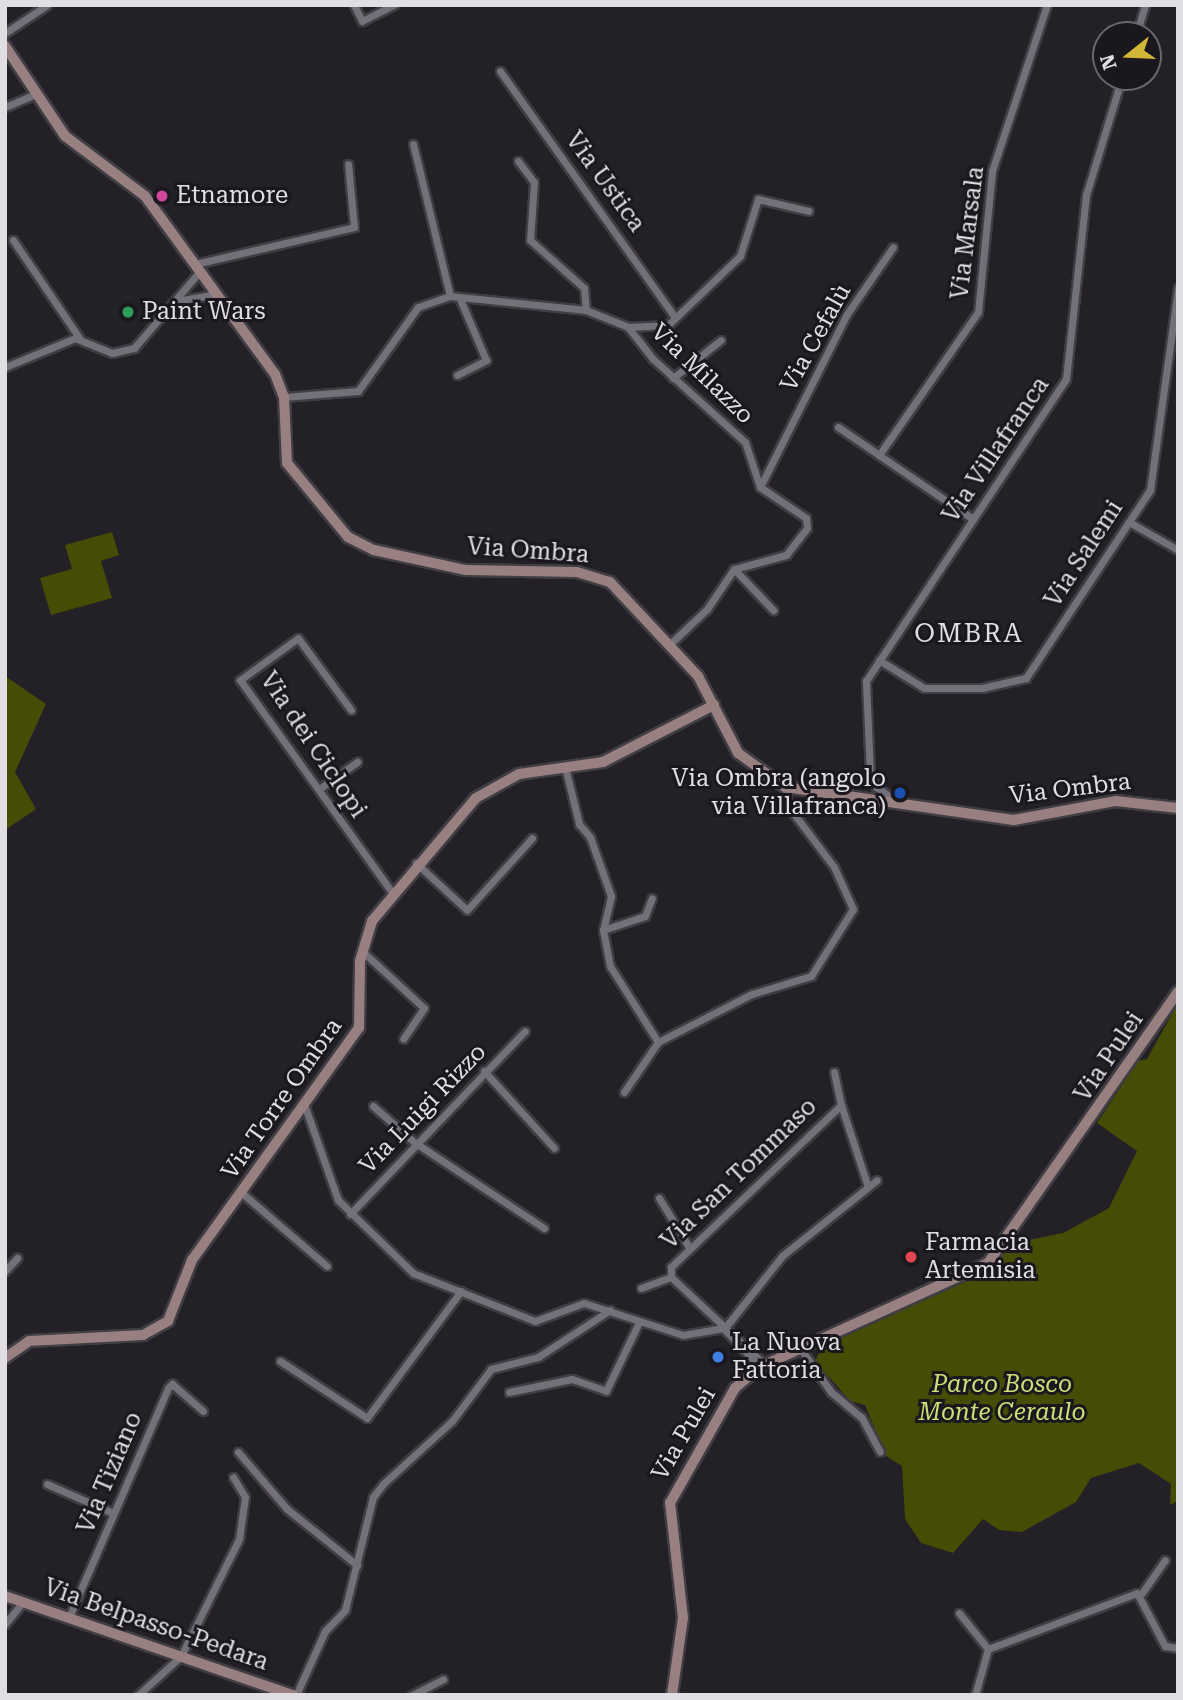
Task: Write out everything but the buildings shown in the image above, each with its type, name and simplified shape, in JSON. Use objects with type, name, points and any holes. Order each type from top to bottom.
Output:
[{"type":"main road","name":"Via Ombra","points":[[5,47],[70,141],[137,188],[275,373],[284,397],[287,463],[348,537],[374,550],[466,570],[600,577],[630,596],[671,643],[714,705],[738,753],[785,787],[1014,820],[1116,800],[1178,808]]},
{"type":"main road","name":"Via Torre Ombra","points":[[5,1358],[38,1339],[134,1336],[161,1328],[178,1305],[192,1260],[359,1028],[361,951],[392,892],[415,863],[492,786],[530,771],[566,771],[603,762],[714,705]]},
{"type":"main road","name":"Via Pulei","points":[[672,1695],[683,1618],[670,1503],[726,1400],[762,1366],[989,1263],[1178,992]]},
{"type":"main road","name":"Via Belpasso-Pedara","points":[[5,1596],[295,1695]]},
{"type":"street","points":[[5,33],[47,5]]},
{"type":"street","points":[[354,5],[362,21],[394,5]]},
{"type":"street","name":"Via Marsala","points":[[879,455],[978,312],[992,171],[1047,5]]},
{"type":"street","name":"Via Ustica","points":[[500,71],[675,317]]},
{"type":"street","name":"Via Villafranca","points":[[902,805],[876,787],[870,774],[864,688],[879,660],[1066,379],[1088,187],[1118,91]]},
{"type":"street","points":[[5,107],[36,94]]},
{"type":"street","points":[[413,144],[450,296]]},
{"type":"street","points":[[518,161],[534,182],[530,240],[584,288],[586,310]]},
{"type":"street","points":[[13,240],[80,339],[106,351],[126,352],[175,301],[198,268],[354,227],[348,164]]},
{"type":"street","points":[[284,397],[358,391],[418,307],[450,296],[586,310],[628,327],[668,325],[740,256],[758,199],[809,211]]},
{"type":"street","name":"Via Cefalù","points":[[760,487],[847,314],[892,247]]},
{"type":"street","name":"Via Salemi","points":[[879,660],[925,688],[1021,683],[1150,490],[1178,288]]},
{"type":"street","points":[[175,301],[217,294]]},
{"type":"street","points":[[457,375],[486,360],[460,299]]},
{"type":"street","name":"Via Milazzo","points":[[628,327],[673,377],[749,447],[760,487]]},
{"type":"street","points":[[6,366],[80,339]]},
{"type":"street","points":[[673,377],[721,340]]},
{"type":"street","points":[[838,427],[973,519]]},
{"type":"street","points":[[671,643],[707,609],[734,569],[783,557],[807,528],[801,510],[760,487]]},
{"type":"street","points":[[1129,522],[1178,550]]},
{"type":"street","points":[[734,569],[773,610]]},
{"type":"street","name":"Via dei Ciclopi","points":[[351,710],[298,638],[240,680],[392,892]]},
{"type":"street","points":[[319,789],[357,762]]},
{"type":"street","points":[[566,771],[579,824],[590,837],[611,895],[603,930],[610,966],[658,1042]]},
{"type":"street","points":[[624,1092],[658,1042],[752,994],[811,976],[853,909],[834,867],[788,806],[785,787]]},
{"type":"street","points":[[415,863],[467,910],[532,838]]},
{"type":"street","points":[[603,930],[645,916],[652,898]]},
{"type":"street","points":[[361,951],[424,1007],[403,1039]]},
{"type":"street","name":"Via Luigi Rizzo","points":[[350,1214],[415,1142],[525,1031]]},
{"type":"street","points":[[484,1072],[554,1148]]},
{"type":"street","points":[[834,1072],[841,1105]]},
{"type":"street","points":[[303,1104],[338,1200],[401,1265],[536,1321],[580,1303],[610,1310],[683,1335],[726,1326],[782,1256],[877,1180]]},
{"type":"street","name":"Via San Tommaso","points":[[762,1366],[726,1326],[671,1277],[671,1267],[841,1105],[868,1187]]},
{"type":"street","points":[[373,1106],[415,1142],[544,1228]]},
{"type":"street","points":[[242,1193],[327,1266]]},
{"type":"street","points":[[659,1198],[689,1248]]},
{"type":"street","points":[[5,1271],[18,1258]]},
{"type":"street","points":[[641,1288],[671,1277]]},
{"type":"street","points":[[280,1361],[367,1418],[461,1291]]},
{"type":"street","points":[[295,1695],[325,1631],[345,1610],[373,1497],[452,1421],[486,1373],[538,1357],[610,1310]]},
{"type":"street","points":[[509,1392],[572,1379],[607,1391],[639,1322]]},
{"type":"street","points":[[800,1348],[831,1392],[862,1418],[880,1452]]},
{"type":"street","name":"Via Tiziano","points":[[69,1617],[168,1388],[172,1384],[203,1410]]},
{"type":"street","points":[[238,1452],[287,1509],[357,1565]]},
{"type":"street","points":[[138,1695],[181,1656],[239,1539],[245,1497],[233,1477]]},
{"type":"street","points":[[47,1484],[113,1513]]},
{"type":"street","points":[[988,1649],[1142,1593],[1165,1560]]},
{"type":"street","points":[[1142,1593],[1166,1646],[1178,1648]]},
{"type":"street","points":[[5,1624],[23,1602]]},
{"type":"street","points":[[959,1613],[988,1649]]},
{"type":"street","points":[[975,1695],[988,1649]]},
{"type":"street","points":[[412,1695],[443,1679]]},
{"type":"green space","points":[[112,532],[119,555],[101,561],[112,598],[51,615],[40,578],[72,569],[65,545]]},
{"type":"green space","points":[[5,676],[46,704],[15,772],[36,809],[5,830]]},
{"type":"green space","name":"Parco Bosco Monte Ceraulo","points":[[1178,1003],[1178,1501],[1170,1505],[1171,1484],[1139,1463],[1091,1478],[1076,1502],[1022,1532],[999,1530],[983,1519],[953,1553],[921,1543],[905,1519],[902,1466],[886,1456],[865,1405],[850,1401],[815,1361],[823,1346],[983,1274],[1013,1243],[1063,1233],[1109,1208],[1137,1151],[1097,1123],[1138,1061],[1147,1059]]},
{"type":"place","name":"Etnamore","points":[[162,196]]},
{"type":"place","name":"Paint Wars","points":[[128,312]]},
{"type":"place","name":"Via Ombra (angolo via Villafranca)","points":[[900,793]]},
{"type":"place","name":"Farmacia Artemisia","points":[[911,1257]]},
{"type":"place","name":"La Nuova Fattoria","points":[[718,1357]]},
{"type":"district","name":"OMBRA","points":[[969,634]]}]
